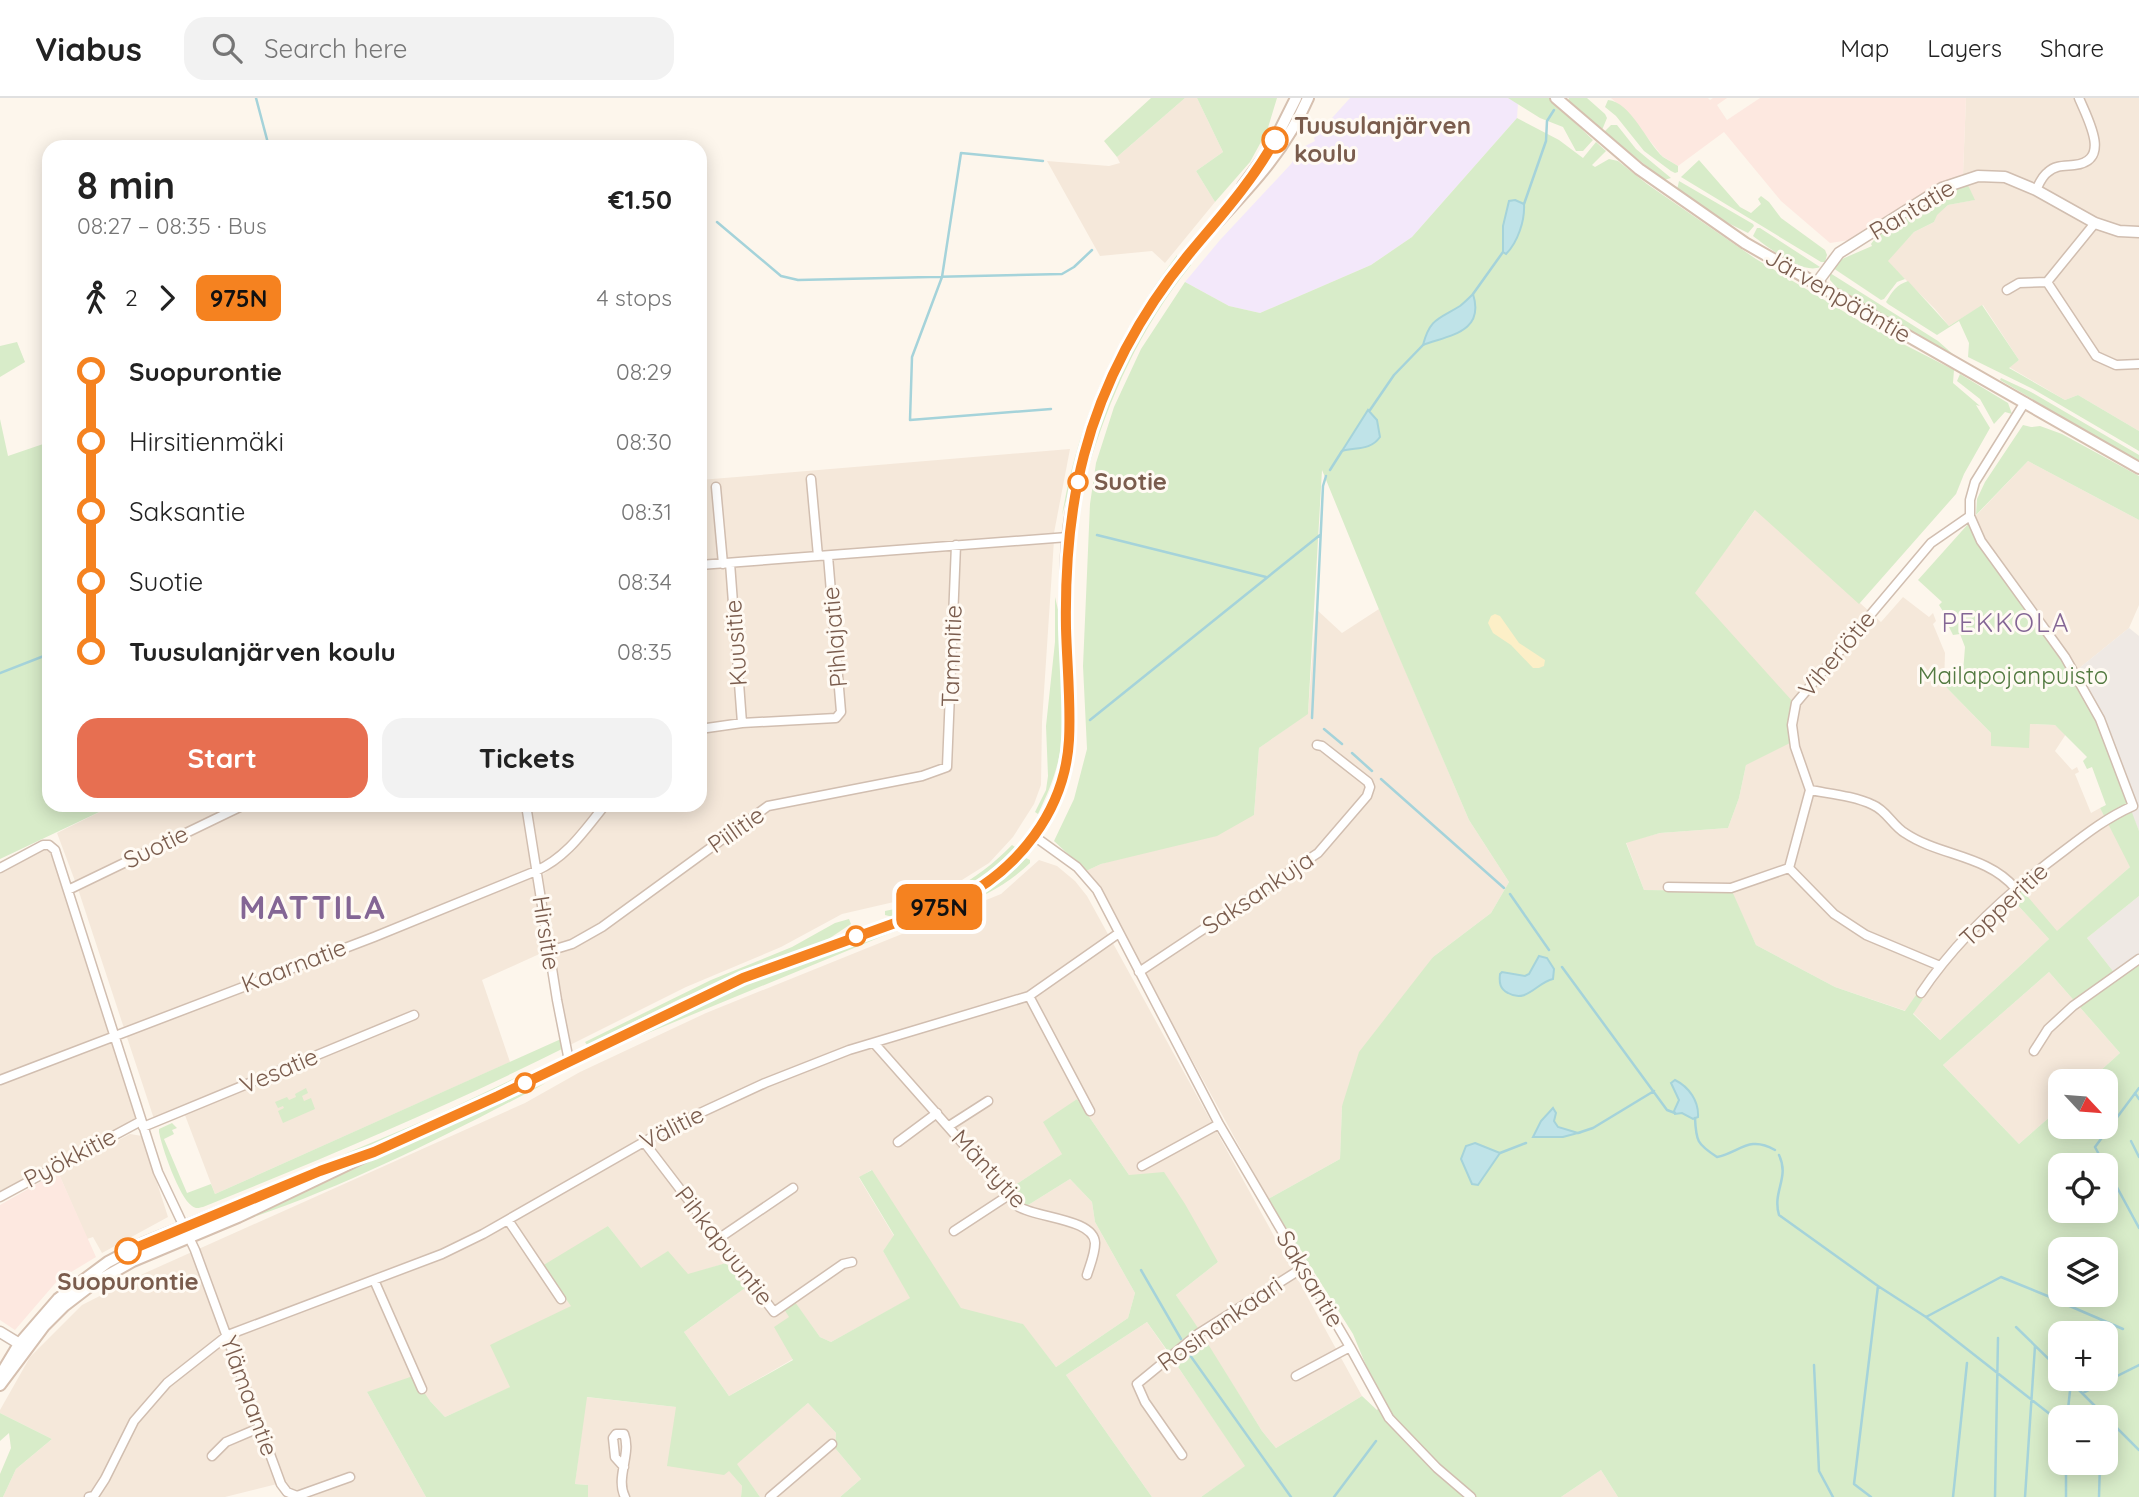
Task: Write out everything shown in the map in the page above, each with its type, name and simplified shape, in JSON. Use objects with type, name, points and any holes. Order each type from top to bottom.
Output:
[{"type":"main road","points":[[1220,220],[1271,148],[1296,98]]},
{"type":"main road","points":[[0,1377],[58,1299],[88,1275],[128,1251],[186,1233],[320,1171],[374,1152],[498,1096],[743,978],[956,901],[1000,873],[1034,836],[1056,796],[1068,752],[1068,537],[1084,454],[1113,375],[1153,303],[1188,256],[1247,192],[1279,151],[1293,130],[1308,98]]},
{"type":"main road","name":"Järvenpääntie","points":[[1556,98],[1667,191],[1745,243],[2139,468]]},
{"type":"main road","points":[[0,1385],[23,1346]]},
{"type":"street","points":[[2036,190],[2049,170],[2085,164],[2091,159],[2095,147],[2094,135],[2079,98]]},
{"type":"street","name":"Rantatie","points":[[1816,284],[1839,253],[1942,188],[1961,180],[1991,175],[2021,183],[2095,223],[2119,231],[2139,232]]},
{"type":"street","points":[[2007,290],[2019,284],[2047,282],[2095,223]]},
{"type":"street","points":[[2047,282],[2096,356],[2116,365],[2139,363]]},
{"type":"street","points":[[1970,516],[1970,500],[1975,482],[2025,402]]},
{"type":"street","points":[[811,479],[818,556]]},
{"type":"street","name":"Kuusitie","points":[[716,487],[727,563],[742,723]]},
{"type":"street","name":"Viheriötie","points":[[1811,790],[1795,747],[1792,724],[1796,703],[1931,543],[1970,516]]},
{"type":"street","name":"Topperitie","points":[[1921,993],[1940,966],[2015,888],[2103,821],[2133,806],[2100,719],[2071,668],[1981,541],[1970,516]]},
{"type":"street","points":[[707,564],[1068,537]]},
{"type":"street","name":"Tammitie","points":[[947,767],[956,545]]},
{"type":"street","name":"Pihlajatie","points":[[742,723],[836,718],[841,712],[828,556]]},
{"type":"street","points":[[707,728],[742,723]]},
{"type":"street","name":"Saksankuja","points":[[1139,972],[1318,853],[1367,796],[1370,787],[1368,782],[1322,746],[1317,745]]},
{"type":"street","name":"Piilitie","points":[[549,951],[572,944],[603,927],[768,806],[922,776],[947,767]]},
{"type":"street","points":[[1789,868],[1811,790],[1858,799],[1877,806],[1905,833],[1990,867],[2007,878],[2015,888]]},
{"type":"street","name":"Suotie","points":[[68,891],[230,812]]},
{"type":"street","name":"Hirsitie","points":[[527,812],[569,1061]]},
{"type":"street","name":"Kaarnatie","points":[[0,1080],[224,992],[374,937],[536,871],[568,851],[600,812]]},
{"type":"street","name":"Saksantie","points":[[1034,836],[1086,876],[1097,890],[1219,1124],[1350,1346],[1389,1418],[1437,1468],[1471,1497]]},
{"type":"street","points":[[0,867],[43,845],[49,845],[55,850],[158,1172],[186,1233]]},
{"type":"street","points":[[1668,887],[1731,888],[1789,868]]},
{"type":"street","points":[[1789,868],[1834,914],[1867,936],[1940,966]]},
{"type":"street","name":"Välitie","points":[[89,1497],[94,1496],[106,1479],[134,1421],[167,1383],[228,1335],[442,1254],[508,1220],[670,1127],[765,1083],[874,1043],[1029,996],[1119,933]]},
{"type":"street","points":[[2034,1051],[2048,1028],[2073,1006],[2139,959]]},
{"type":"street","points":[[1029,996],[1090,1111]]},
{"type":"street","name":"Vesatie","points":[[142,1124],[414,1015]]},
{"type":"street","name":"Mäntytie","points":[[874,1043],[1019,1208],[1031,1214],[1084,1226],[1091,1233],[1095,1240],[1087,1275]]},
{"type":"street","points":[[949,1126],[988,1101]]},
{"type":"street","points":[[898,1142],[937,1113]]},
{"type":"street","name":"Pyökkitie","points":[[0,1196],[142,1124]]},
{"type":"street","points":[[1142,1166],[1219,1124]]},
{"type":"street","name":"Pihkapuuntie","points":[[643,1142],[774,1312],[843,1265],[852,1262]]},
{"type":"street","points":[[718,1239],[793,1188]]},
{"type":"street","points":[[954,1231],[1009,1195]]},
{"type":"street","points":[[508,1220],[561,1299]]},
{"type":"street","name":"Ylämaantie","points":[[186,1233],[228,1335],[281,1484],[287,1492],[298,1496],[350,1476]]},
{"type":"street","name":"Rosinankaari","points":[[1182,1455],[1145,1402],[1138,1384],[1144,1376],[1198,1334],[1304,1267]]},
{"type":"street","points":[[374,1280],[422,1390]]},
{"type":"street","points":[[774,1312],[780,1320]]},
{"type":"street","points":[[0,1332],[23,1346]]},
{"type":"street","points":[[1296,1376],[1350,1346]]},
{"type":"street","points":[[212,1456],[226,1441],[260,1428]]},
{"type":"street","points":[[770,1497],[832,1444]]},
{"type":"street","points":[[624,1467],[622,1490],[625,1497]]},
{"type":"shaded area","points":[[1185,98],[1197,98],[1223,152],[1196,171],[1215,202],[1165,263],[1152,251],[1100,256],[1047,161],[1109,166],[1120,163],[1117,157]]},
{"type":"shaded area","name":"Tuusulanjärven koulu","points":[[1350,98],[1508,98],[1518,103],[1517,118],[1412,237],[1371,265],[1260,313],[1229,306],[1185,282],[1291,164],[1301,148],[1315,141],[1314,138]]},
{"type":"shaded area","points":[[1611,98],[1727,98],[1717,105],[1727,120],[1760,98],[1966,98],[1963,174],[1935,186],[1850,240],[1830,243],[1781,201],[1724,132],[1678,166],[1662,156],[1628,113]]},
{"type":"shaded area","points":[[1966,98],[2139,98],[2139,431],[2078,395],[2065,400],[2009,367],[2019,360],[1983,305],[1949,326],[1887,261],[1914,232],[1934,222],[1936,215],[1948,205],[1974,200],[1963,174]]},
{"type":"shaded area","points":[[1070,449],[1054,533],[707,563],[707,479]]},
{"type":"shaded area","points":[[2028,461],[2139,520],[2139,605],[2129,628],[2072,674],[1969,523]]},
{"type":"shaded area","points":[[1756,509],[1881,622],[1903,597],[1929,617],[1933,613],[1936,621],[1933,624],[1945,653],[1944,685],[1991,733],[2030,724],[2055,725],[2066,734],[2055,751],[2072,770],[2077,767],[2079,772],[2075,774],[2091,813],[2100,808],[2131,866],[2057,932],[2021,890],[2012,899],[2049,939],[1940,1040],[1913,1013],[1917,995],[1906,1011],[1835,987],[1756,945],[1731,891],[1644,890],[1626,842],[1660,833],[1728,828],[1739,798],[1746,765],[1694,593]]},
{"type":"shaded area","points":[[1054,540],[1042,722],[1041,785],[1034,804],[1013,837],[989,863],[946,890],[842,914],[781,947],[686,987],[566,1047],[540,877],[575,850],[606,812],[707,812],[707,568]]},
{"type":"shaded area","points":[[1316,609],[1342,633],[1379,609],[1469,820],[1509,882],[1491,913],[1433,957],[1342,1106],[1340,1159],[1268,1199],[1099,889],[1086,871],[1254,815],[1259,748],[1308,713]]},
{"type":"shaded area","points":[[2129,628],[2139,636],[2139,831],[2072,674]]},
{"type":"shaded area","points":[[100,812],[593,812],[562,850],[533,869],[546,951],[482,980],[510,1062],[215,1194],[183,1110],[154,1119],[57,833]]},
{"type":"shaded area","points":[[44,849],[51,853],[137,1118],[0,1191],[0,871]]},
{"type":"shaded area","points":[[1039,860],[1057,866],[1075,881],[1087,896],[1362,1396],[1276,1448],[1262,1431],[1176,1295],[1218,1262],[1129,1175],[1077,1099],[1065,1108],[1062,1154],[1009,1189],[1025,1207],[1070,1179],[1092,1202],[1095,1222],[1135,1293],[1128,1318],[1056,1367],[1022,1324],[961,1309],[871,1170],[859,1178],[894,1236],[883,1251],[911,1298],[831,1342],[820,1337],[795,1303],[790,1317],[793,1359],[729,1396],[684,1332],[745,1288],[726,1263],[688,1275],[641,1269],[608,1226],[571,1306],[563,1311],[511,1387],[445,1417],[430,1401],[367,1392],[426,1497],[304,1497],[277,1484],[225,1497],[3,1497],[16,1469],[52,1439],[0,1413],[0,1410],[30,1357],[82,1305],[145,1273],[525,1103],[580,1072],[706,1013],[1001,894]]},
{"type":"shaded area","points":[[2139,896],[2139,959],[2116,975],[2087,938]]},
{"type":"shaded area","points":[[2049,972],[2120,1053],[2102,1069],[2048,1069],[2048,1119],[2019,1144],[1943,1065]]},
{"type":"shaded area","points":[[130,1134],[142,1136],[168,1217],[102,1253],[93,1237],[87,1239],[58,1172]]},
{"type":"shaded area","points":[[58,1172],[96,1257],[58,1280],[15,1330],[0,1320],[0,1205]]},
{"type":"shaded area","points":[[1147,1322],[1246,1466],[1201,1497],[1152,1497],[1066,1375]]},
{"type":"shaded area","points":[[586,1397],[676,1407],[742,1486],[741,1497],[588,1497],[588,1485],[575,1484]]},
{"type":"shaded area","points":[[808,1403],[836,1433],[835,1448],[861,1479],[840,1497],[760,1497],[736,1464]]},
{"type":"shaded area","points":[[1601,1470],[1618,1497],[1561,1497]]},
{"type":"green space","points":[[1151,98],[1185,98],[1117,157],[1104,141]]},
{"type":"green space","points":[[1197,98],[1277,98],[1267,131],[1250,162],[1215,202],[1196,171],[1223,152]]},
{"type":"green space","points":[[1508,98],[1549,98],[1593,140],[1583,151],[1576,151],[1563,127],[1540,118]]},
{"type":"green space","points":[[1569,98],[1587,98],[1605,114],[1607,118],[1602,130],[1568,101]]},
{"type":"green space","points":[[1608,100],[1616,102],[1631,115],[1657,151],[1678,166],[1678,172],[1671,171],[1644,151],[1616,116],[1605,107]]},
{"type":"green space","name":"Mailapojanpuisto","points":[[1517,118],[1559,140],[1583,158],[1596,142],[1606,151],[1592,165],[1595,167],[1609,159],[1618,161],[1756,259],[1868,326],[1954,370],[1953,383],[1980,406],[1976,405],[1990,428],[1956,494],[1859,604],[1755,510],[1695,593],[1794,703],[1792,742],[1746,765],[1739,798],[1728,828],[1660,833],[1626,843],[1644,890],[1732,891],[1756,945],[1835,987],[1905,1011],[1916,995],[1923,999],[1913,1014],[1940,1040],[2049,939],[2012,899],[2022,890],[2057,931],[2130,867],[2100,808],[2106,805],[2092,767],[2087,769],[2083,761],[2087,757],[2055,725],[2030,724],[2029,748],[1991,746],[1991,733],[1944,685],[1962,685],[1965,647],[1960,634],[1953,635],[1949,627],[1955,624],[1951,613],[1946,616],[1939,605],[1942,602],[1918,580],[1969,523],[2072,674],[2097,720],[2139,831],[2139,896],[2087,938],[2116,975],[2139,959],[2139,1497],[1618,1497],[1601,1470],[1561,1497],[1201,1497],[1245,1466],[1174,1361],[1203,1336],[1262,1431],[1276,1448],[1362,1396],[1377,1410],[1382,1404],[1353,1334],[1268,1199],[1340,1159],[1342,1106],[1359,1052],[1433,957],[1491,913],[1509,882],[1469,820],[1322,470],[1308,714],[1259,748],[1254,815],[1217,836],[1101,864],[1086,871],[1054,841],[1074,799],[1087,749],[1083,666],[1090,504],[1096,463],[1114,407],[1141,349],[1185,282],[1229,306],[1260,313],[1371,265],[1412,237]],"holes":[[[2049,972],[2120,1053],[2102,1069],[2118,1069],[2118,1139],[2048,1139],[2048,1119],[2019,1144],[1943,1065]]]},
{"type":"green space","points":[[1611,125],[1617,125],[1636,149],[1671,178],[1664,180],[1604,132]]},
{"type":"green space","points":[[1699,160],[1740,207],[1751,213],[1761,204],[1758,199],[1761,196],[1769,202],[1781,218],[1825,250],[1825,262],[1681,177]]},
{"type":"green space","points":[[1679,181],[1754,226],[1748,233],[1722,220],[1677,190]]},
{"type":"green space","points":[[1967,183],[1975,200],[1948,205],[1937,215],[1934,222],[1914,232],[1888,261],[1905,279],[1897,282],[1884,299],[1881,300],[1833,268],[1842,259],[1872,246],[1876,237],[1940,194]]},
{"type":"green space","points":[[1757,228],[1820,267],[1804,267],[1785,259],[1753,236]]},
{"type":"green space","points":[[1177,255],[1111,364],[1092,409],[1062,515],[1079,444],[1103,378],[1136,316]]},
{"type":"green space","points":[[1190,262],[1191,265],[1157,313],[1128,364],[1087,473],[1100,419],[1125,361],[1156,307]]},
{"type":"green space","points":[[1830,273],[1938,341],[1955,356],[1838,289],[1830,280]]},
{"type":"green space","points":[[1908,281],[1949,326],[1982,305],[2019,360],[2009,368],[2065,400],[2078,395],[2139,431],[2139,451],[2033,389],[1968,357],[1969,343],[1959,321],[1937,335],[1888,304],[1886,302],[1895,289]]},
{"type":"green space","points":[[17,342],[25,362],[0,377],[0,346]]},
{"type":"green space","points":[[1960,374],[2008,403],[2012,414],[2005,412],[1994,424],[1980,399],[1957,381]]},
{"type":"green space","points":[[2001,378],[2031,392],[2139,455],[2139,462],[2000,380]]},
{"type":"green space","points":[[0,419],[8,456],[42,444],[42,812],[99,812],[0,859]]},
{"type":"green space","points":[[2023,425],[2040,426],[2062,434],[2139,476],[2139,520],[2028,461],[1976,515],[1977,499],[1985,482]]},
{"type":"green space","points":[[1055,597],[1059,614],[1064,723],[1055,772],[1038,814],[1035,812],[1046,790],[1048,776],[1046,726],[1055,642]]},
{"type":"green space","points":[[1012,845],[1015,847],[1001,861],[959,890],[893,917],[885,915],[885,911],[921,902],[954,889],[998,859]]},
{"type":"green space","points":[[1026,858],[1030,863],[1014,877],[979,898],[631,1040],[672,1015],[737,986],[960,904],[994,885]]},
{"type":"green space","points":[[849,919],[851,924],[827,940],[682,998],[587,1045],[585,1042],[711,980],[792,947],[835,923]]},
{"type":"green space","points":[[561,1039],[562,1049],[473,1092],[203,1207],[193,1207],[182,1193],[161,1139],[159,1129],[172,1123],[177,1128],[172,1130],[174,1134],[164,1139],[187,1193],[211,1184],[215,1194]]},
{"type":"green space","points":[[515,1078],[492,1092],[368,1148],[204,1213],[435,1116]]},
{"type":"green space","points":[[546,1083],[362,1174],[248,1219],[342,1172]]},
{"type":"green space","points":[[306,1088],[308,1093],[302,1096],[304,1101],[311,1098],[315,1109],[283,1123],[278,1111],[284,1108],[278,1108],[275,1102],[296,1097],[295,1094]]},
{"type":"green space","points":[[1077,1099],[1129,1175],[1164,1172],[1218,1262],[1176,1295],[1198,1328],[1169,1353],[1147,1322],[1066,1375],[1152,1497],[840,1497],[861,1479],[835,1448],[836,1433],[808,1403],[737,1464],[760,1497],[741,1497],[742,1486],[729,1471],[724,1475],[667,1466],[676,1407],[587,1397],[575,1484],[588,1485],[588,1497],[426,1497],[367,1392],[413,1376],[445,1417],[510,1387],[490,1345],[571,1306],[542,1266],[608,1226],[641,1268],[668,1251],[688,1274],[726,1263],[745,1288],[684,1332],[729,1396],[793,1360],[774,1327],[789,1317],[784,1309],[795,1302],[820,1337],[831,1342],[910,1298],[883,1251],[894,1235],[859,1177],[872,1170],[961,1308],[1023,1324],[1056,1367],[1128,1318],[1135,1293],[1095,1222],[1092,1202],[1070,1179],[1025,1207],[1009,1189],[1062,1154],[1043,1122]]},
{"type":"green space","points":[[0,1413],[52,1439],[16,1469],[3,1497],[0,1497],[0,1474],[11,1448],[9,1433],[0,1441]]},
{"type":"sand","points":[[1495,614],[1500,616],[1519,643],[1545,660],[1544,666],[1533,668],[1511,645],[1493,633],[1488,623]]},
{"type":"water","points":[[1515,200],[1524,204],[1523,217],[1517,237],[1506,254],[1503,252],[1503,226],[1509,201]]},
{"type":"water","points":[[1473,294],[1474,317],[1470,324],[1463,330],[1423,345],[1432,324]]},
{"type":"water","points":[[1368,410],[1377,420],[1380,437],[1367,447],[1342,451]]},
{"type":"water","points":[[1539,956],[1547,958],[1554,969],[1553,979],[1521,996],[1503,990],[1500,980],[1502,972],[1525,976],[1529,974]]},
{"type":"water","points":[[1675,1080],[1685,1086],[1692,1095],[1697,1105],[1698,1117],[1693,1119],[1682,1113],[1675,1114],[1679,1100],[1671,1083]]},
{"type":"water","points":[[1553,1108],[1556,1113],[1554,1121],[1558,1127],[1578,1133],[1563,1137],[1533,1137],[1541,1121]]},
{"type":"water","points":[[1475,1143],[1500,1153],[1478,1185],[1472,1184],[1461,1159],[1466,1146]]},
{"type":"waterway","points":[[256,98],[267,140]]},
{"type":"waterway","points":[[1524,204],[1546,141],[1547,121],[1554,110]]},
{"type":"waterway","points":[[1043,161],[961,153],[942,277],[912,357],[910,420],[1051,409]]},
{"type":"waterway","points":[[717,222],[781,276],[798,280],[1062,274],[1092,250]]},
{"type":"waterway","points":[[1473,294],[1503,252]]},
{"type":"waterway","points":[[1370,410],[1394,375],[1423,345]]},
{"type":"waterway","points":[[1330,470],[1342,451]]},
{"type":"waterway","points":[[1312,718],[1323,486],[1326,476]]},
{"type":"waterway","points":[[1097,535],[1266,577]]},
{"type":"waterway","points":[[1090,720],[1320,535]]},
{"type":"waterway","points":[[0,673],[42,657]]},
{"type":"waterway","points":[[1324,729],[1342,744]]},
{"type":"waterway","points":[[1352,753],[1372,771]]},
{"type":"waterway","points":[[1381,779],[1504,888]]},
{"type":"waterway","points":[[1510,894],[1549,950]]},
{"type":"waterway","points":[[1562,967],[1667,1110],[1675,1113]]},
{"type":"waterway","points":[[2098,1153],[2095,1147],[2139,1088]]},
{"type":"waterway","points":[[1578,1133],[1593,1128],[1654,1091]]},
{"type":"waterway","points":[[2135,1093],[2139,1099]]},
{"type":"waterway","points":[[1695,1118],[1699,1141],[1717,1157],[1751,1144],[1775,1150]]},
{"type":"waterway","points":[[2131,1141],[2139,1157]]},
{"type":"waterway","points":[[1500,1153],[1526,1143]]},
{"type":"waterway","points":[[1779,1155],[1783,1171],[1777,1206],[1779,1215],[1926,1317],[2048,1413]]},
{"type":"waterway","points":[[2118,1189],[2139,1228]]},
{"type":"waterway","points":[[1141,1270],[1181,1339]]},
{"type":"waterway","points":[[1926,1317],[2001,1277],[2048,1296]]},
{"type":"waterway","points":[[1871,1497],[1854,1484],[1878,1286]]},
{"type":"waterway","points":[[2072,1307],[2123,1329]]},
{"type":"waterway","points":[[2016,1327],[2048,1358]]},
{"type":"waterway","points":[[1995,1497],[1998,1338]]},
{"type":"waterway","points":[[2025,1497],[2035,1346]]},
{"type":"waterway","points":[[1187,1351],[1291,1497]]},
{"type":"waterway","points":[[1953,1497],[1967,1363]]},
{"type":"waterway","points":[[1814,1365],[1819,1471],[1833,1497]]},
{"type":"waterway","points":[[2083,1393],[2139,1365]]},
{"type":"waterway","points":[[2068,1405],[2070,1391]]},
{"type":"waterway","points":[[2080,1391],[2139,1450]]},
{"type":"waterway","points":[[1334,1497],[1376,1441]]},
{"type":"waterway","points":[[2066,1475],[2066,1497]]},
{"type":"waterway","points":[[2099,1497],[2100,1475]]},
{"type":"bus line","name":"975N","points":[[128,1251],[320,1171],[374,1152],[498,1096],[743,978],[956,901],[987,884],[1012,863],[1030,843],[1050,810],[1060,788],[1066,763],[1069,739],[1066,628],[1068,537],[1084,454],[1098,412],[1113,375],[1153,303],[1188,256],[1220,220],[1275,140]]},
{"type":"place","name":"Tuusulanjärven koulu","points":[[1275,140]]},
{"type":"place","name":"Suotie","points":[[1078,482]]},
{"type":"place","name":"Suopurontie","points":[[128,1251]]},
{"type":"district","name":"PEKKOLA","points":[[2006,623]]},
{"type":"district","name":"MATTILA","points":[[313,908]]}]
